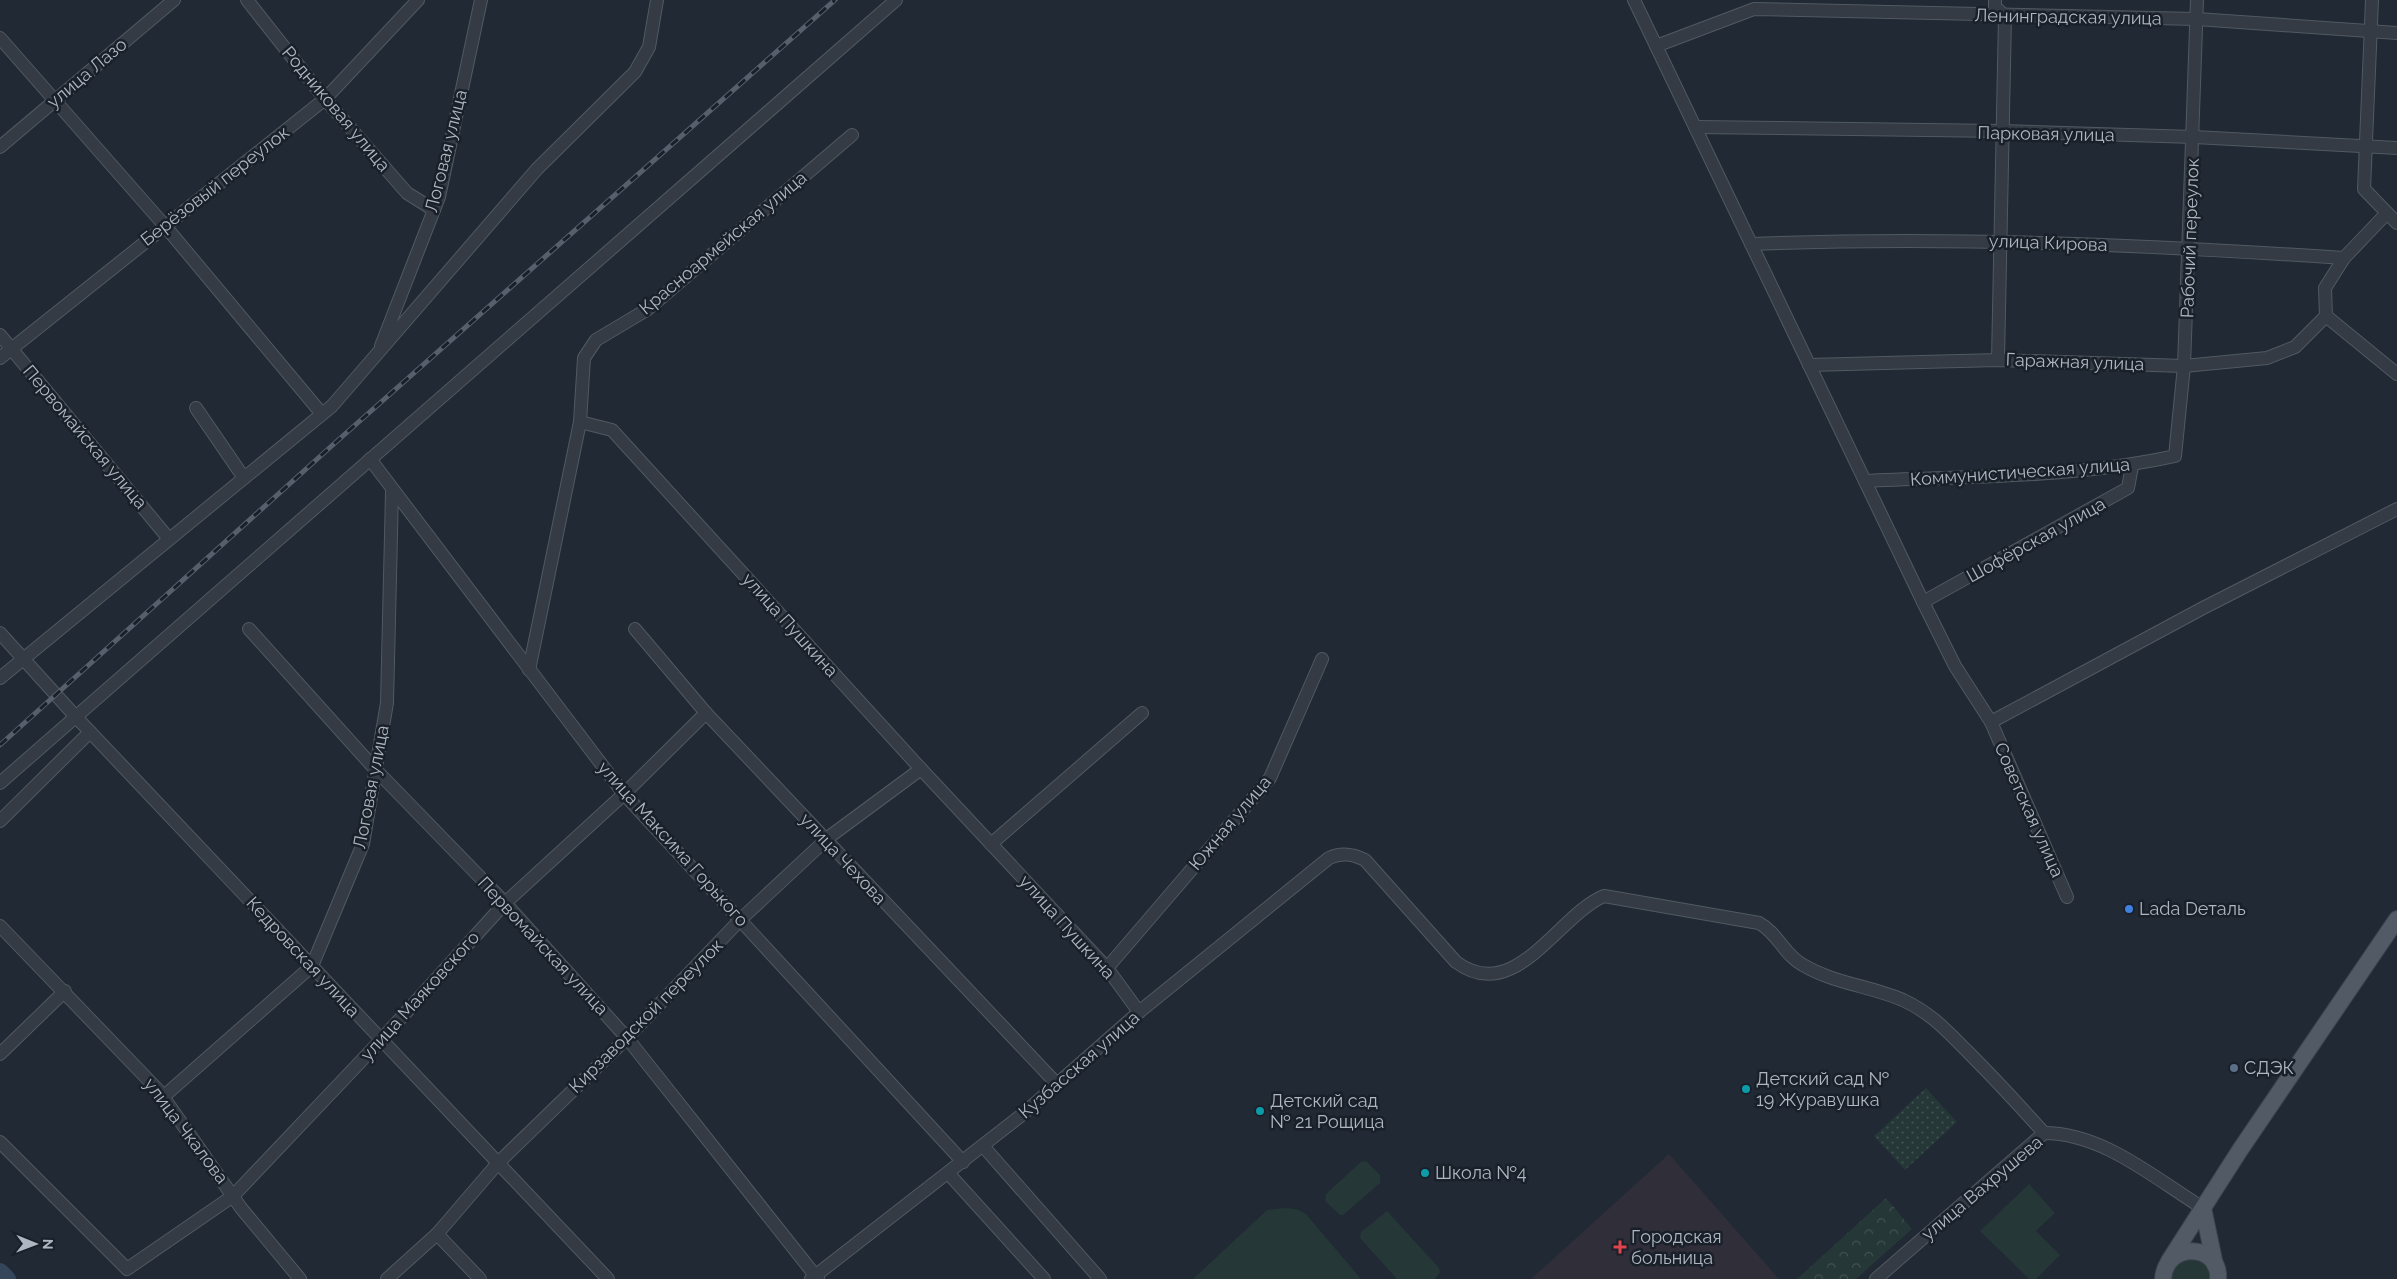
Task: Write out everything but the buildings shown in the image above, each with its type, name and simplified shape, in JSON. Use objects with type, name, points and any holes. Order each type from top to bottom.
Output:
[{"type":"main road","points":[[2164,1273],[2203,1208],[2397,919]]},
{"type":"main road","points":[[2203,1208],[2218,1274]]},
{"type":"main road","points":[[2164,1273],[2177,1254],[2193,1251],[2208,1256],[2218,1274]]},
{"type":"street","name":"улица Лазо","points":[[0,147],[174,0]]},
{"type":"street","name":"Родниковая улица","points":[[247,0],[325,99],[407,193],[434,210]]},
{"type":"street","name":"Берёзовый переулок","points":[[0,358],[10,348],[325,99],[418,0]]},
{"type":"street","name":"Логовая улица","points":[[378,355],[439,197],[480,0]]},
{"type":"street","points":[[0,678],[322,414],[378,355],[537,169],[635,72],[648,47],[658,0]]},
{"type":"street","points":[[0,783],[896,0]]},
{"type":"street","name":"Советская улица","points":[[1634,0],[1923,602],[1955,666],[1991,722],[2068,897]]},
{"type":"street","points":[[1995,0],[1995,7],[2004,16],[1998,360]]},
{"type":"street","name":"Рабочий переулок","points":[[2175,456],[2184,366],[2190,248],[2197,0]]},
{"type":"street","points":[[2372,0],[2364,189],[2386,214],[2397,223]]},
{"type":"street","name":"Ленинградская улица","points":[[1656,46],[1754,9],[2197,19],[2397,33]]},
{"type":"street","points":[[0,38],[165,226],[322,414]]},
{"type":"street","name":"Парковая улица","points":[[1695,128],[2001,131],[2194,137],[2397,148]]},
{"type":"street","name":"Красноармейская улица","points":[[529,670],[580,422],[584,358],[596,340],[648,309],[852,135]]},
{"type":"street","points":[[2386,214],[2344,258],[2325,288],[2326,316],[2397,374]]},
{"type":"street","name":"улица Кирова","points":[[1751,244],[2001,241],[2190,248],[2344,258]]},
{"type":"street","name":"Гаражная улица","points":[[1809,365],[1998,360],[2184,366],[2267,358],[2294,347],[2326,316]]},
{"type":"street","name":"Первомайская улица","points":[[0,335],[169,539]]},
{"type":"street","points":[[196,408],[244,478]]},
{"type":"street","name":"улица Пушкина","points":[[580,422],[612,430],[921,769],[1107,968],[1139,1012]]},
{"type":"street","name":"Коммунистическая улица","points":[[1865,481],[2132,466],[2175,456]]},
{"type":"street","name":"улица Максима Горького","points":[[370,459],[392,492],[624,794],[963,1162]]},
{"type":"street","name":"Шофёрская улица","points":[[1923,602],[2128,488],[2132,466]]},
{"type":"street","name":"Логовая улица","points":[[163,1096],[312,966],[363,844],[387,703],[392,492]]},
{"type":"street","points":[[1991,722],[2203,608],[2397,509]]},
{"type":"street","name":"Первомайская улица","points":[[249,629],[375,768],[505,903],[627,1038],[815,1278]]},
{"type":"street","name":"улица Чехова","points":[[635,629],[706,713],[1056,1084]]},
{"type":"street","name":"Кедровская улица","points":[[0,633],[90,732],[608,1279]]},
{"type":"street","name":"Южная улица","points":[[1107,968],[1270,778],[1322,659]]},
{"type":"street","points":[[991,844],[1142,712]]},
{"type":"street","name":"улица Маяковского","points":[[0,1142],[127,1269],[233,1196],[381,1040],[505,903],[624,794],[706,713]]},
{"type":"street","points":[[0,821],[90,732]]},
{"type":"street","name":"Кирзаводской переулок","points":[[387,1279],[437,1234],[498,1163],[627,1038],[741,919],[826,841],[921,769]]},
{"type":"street","name":"Кузбасская улица","points":[[815,1278],[949,1174],[1139,1012],[1330,858],[1346,854],[1365,860],[1456,962],[1471,971],[1482,974],[1498,972],[1529,958],[1589,902],[1604,896],[1759,923],[1775,935],[1790,955],[1812,971],[1826,978],[1856,984],[1902,1000],[1936,1019],[2002,1086],[2044,1133]]},
{"type":"street","name":"улица Чкалова","points":[[0,926],[65,991],[163,1096],[233,1196],[300,1279]]},
{"type":"street","points":[[0,1054],[65,991]]},
{"type":"street","name":"улица Вахрушева","points":[[1876,1279],[2044,1133],[2072,1135],[2119,1155],[2203,1208]]},
{"type":"street","points":[[983,1146],[1100,1279]]},
{"type":"street","points":[[949,1174],[1044,1279]]},
{"type":"street","points":[[437,1234],[480,1279]]},
{"type":"shaded area","points":[[1669,1154],[1779,1279],[1531,1279]]},
{"type":"green space","points":[[1926,1088],[1957,1122],[1905,1170],[1874,1136]]},
{"type":"green space","points":[[1366,1161],[1380,1175],[1380,1183],[1343,1215],[1340,1215],[1325,1201],[1326,1194],[1361,1162]]},
{"type":"green space","points":[[2029,1184],[2055,1213],[2036,1231],[2060,1255],[2036,1279],[2029,1279],[1980,1231]]},
{"type":"green space","points":[[1886,1198],[1912,1229],[1856,1279],[1797,1279]]},
{"type":"green space","points":[[1296,1209],[1306,1214],[1361,1279],[1193,1279],[1267,1210]]},
{"type":"green space","points":[[1387,1211],[1439,1268],[1440,1272],[1435,1279],[1397,1279],[1360,1238],[1361,1232]]},
{"type":"green space","points":[[2195,1257],[2209,1265],[2213,1279],[2171,1279],[2176,1266],[2185,1260]]},
{"type":"waterway","points":[[0,1272],[7,1279]]},
{"type":"railway","points":[[0,745],[336,442],[835,0]]},
{"type":"place","name":"Lada Dеталь","points":[[2129,909]]},
{"type":"place","name":"СДЭК","points":[[2234,1068]]},
{"type":"place","name":"Детский сад № 19 Журавушка","points":[[1746,1089]]},
{"type":"place","name":"Детский сад № 21 Рощица","points":[[1260,1111]]},
{"type":"place","name":"Школа №4","points":[[1425,1173]]},
{"type":"place","name":"Городская больница","points":[[1620,1247]]}]
